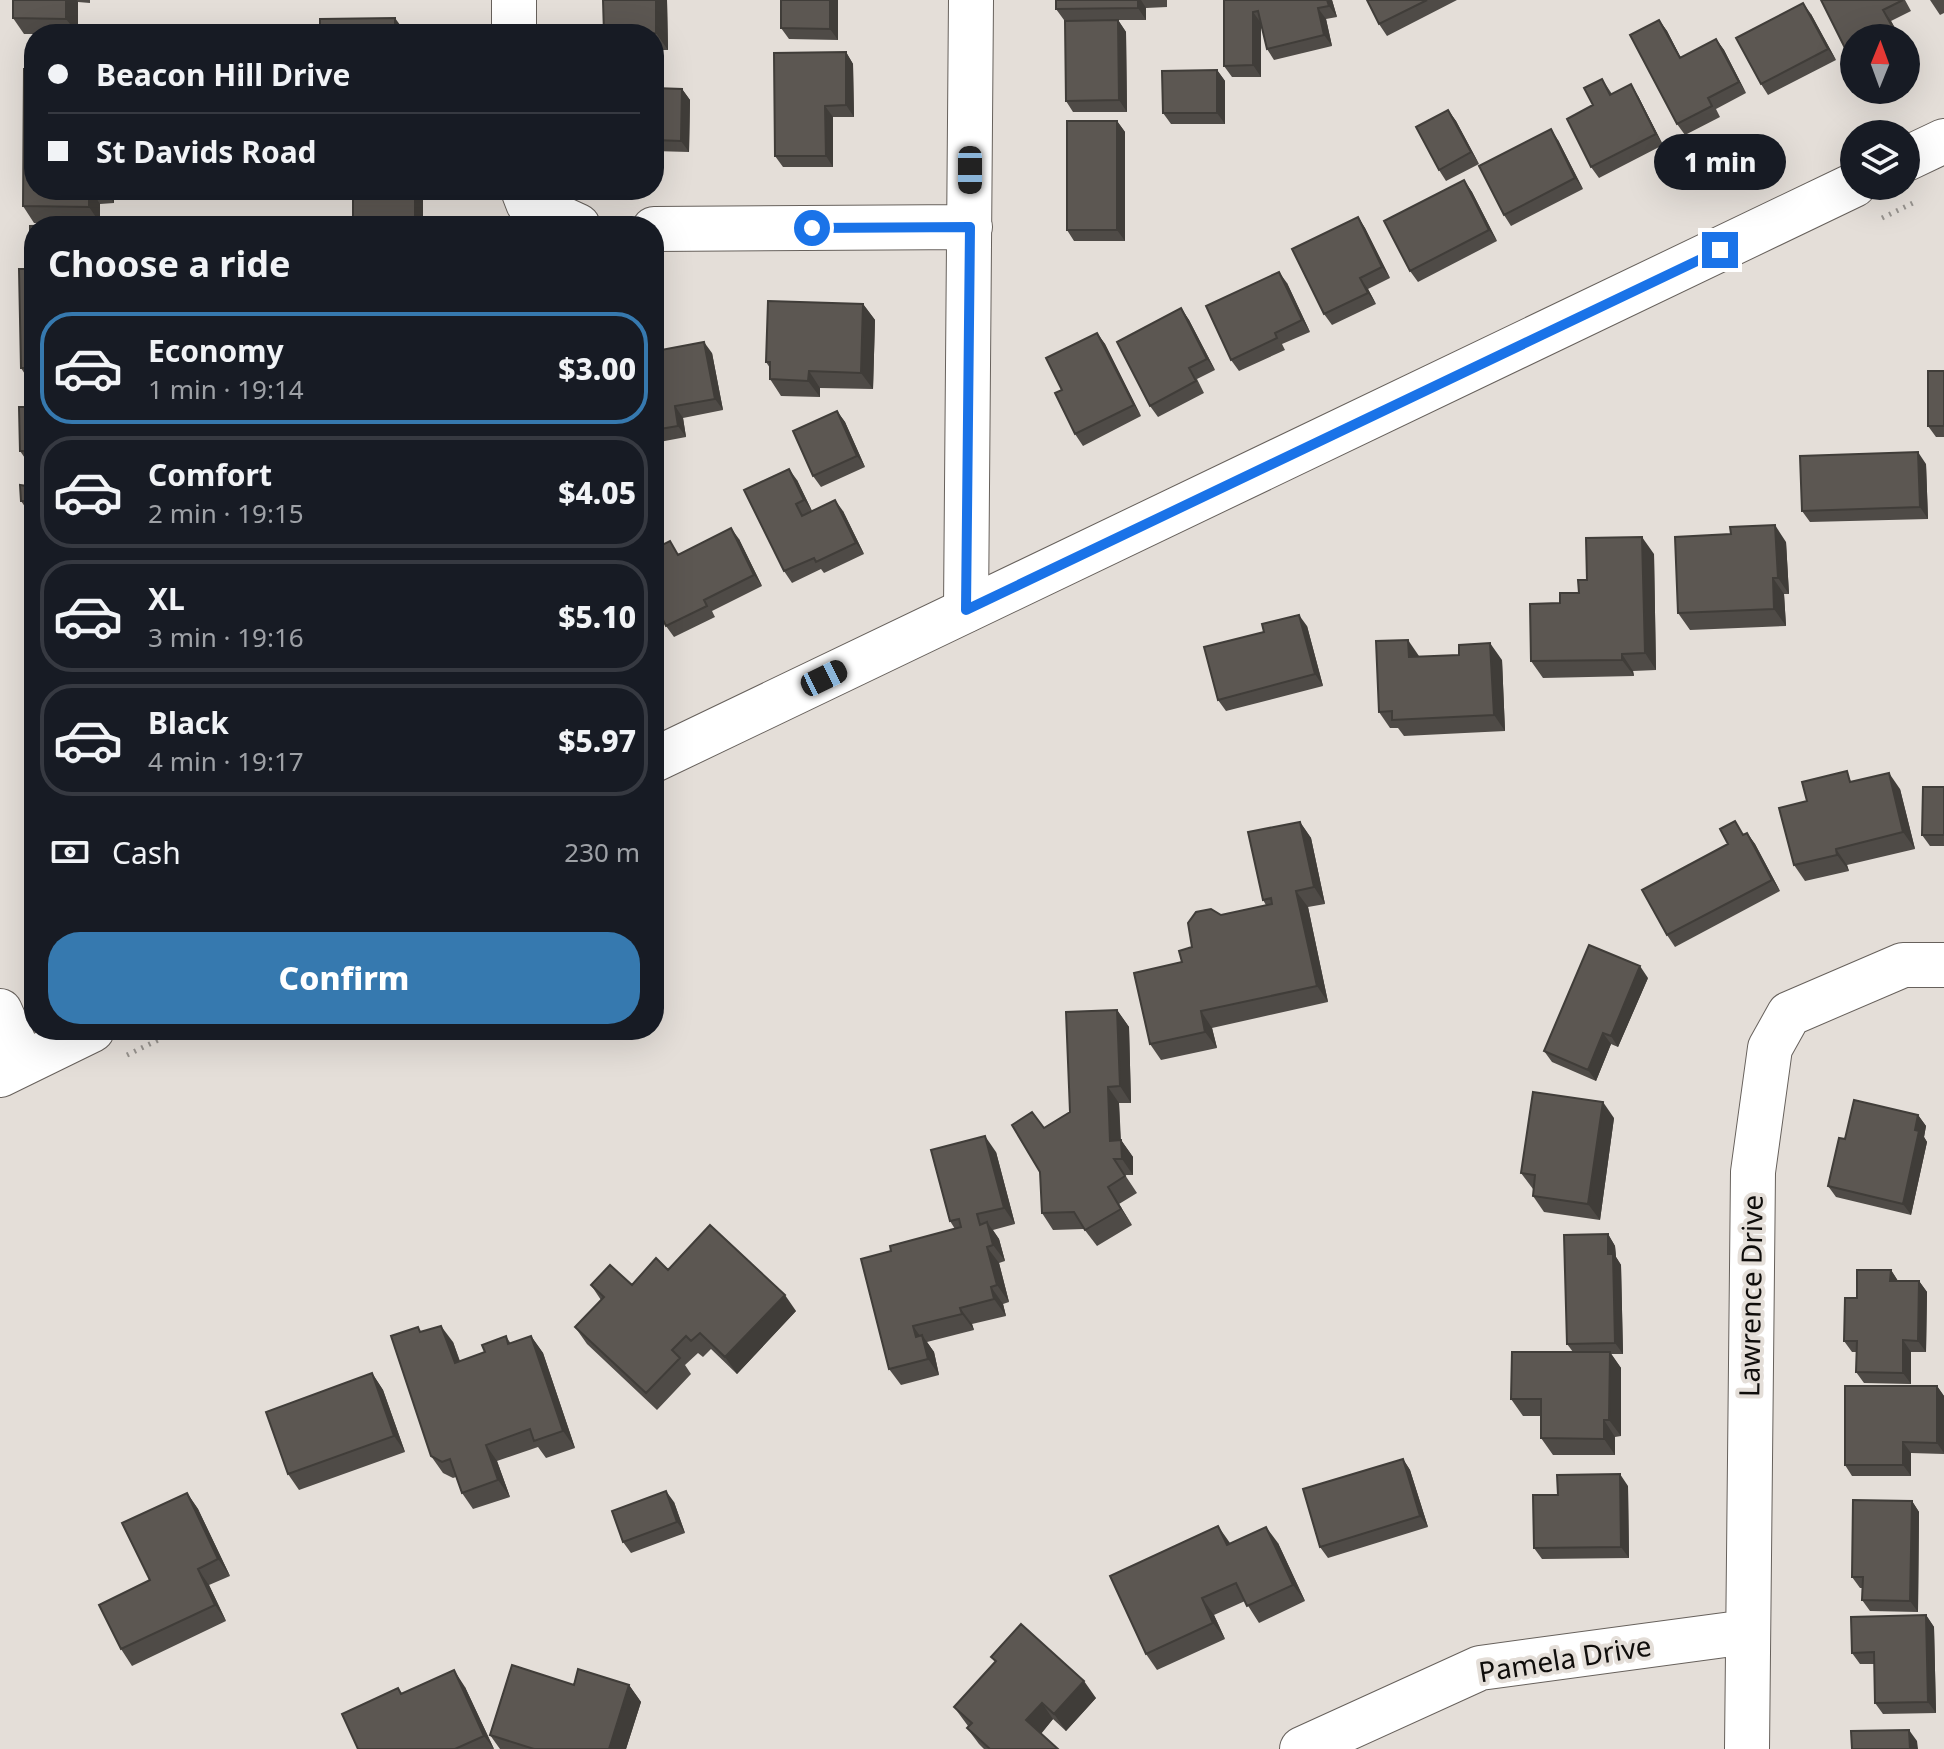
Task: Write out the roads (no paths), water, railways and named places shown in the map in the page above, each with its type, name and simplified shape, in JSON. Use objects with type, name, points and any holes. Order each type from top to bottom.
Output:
[{"type":"street","points":[[514,0],[514,24]]},
{"type":"street","points":[[966,610],[971,0]]},
{"type":"street","points":[[1920,152],[1944,141]]},
{"type":"street","points":[[664,755],[1840,192]]},
{"type":"street","points":[[527,200],[556,216]]},
{"type":"street","points":[[664,229],[970,227]]},
{"type":"street","name":"Lawrence Drive","points":[[1747,1749],[1753,1172],[1770,1048],[1789,1014],[1903,965],[1944,965]]},
{"type":"street","points":[[0,1011],[11,1069],[71,1040]]},
{"type":"street","name":"Pamela Drive","points":[[1302,1749],[1480,1668],[1747,1632]]}]
